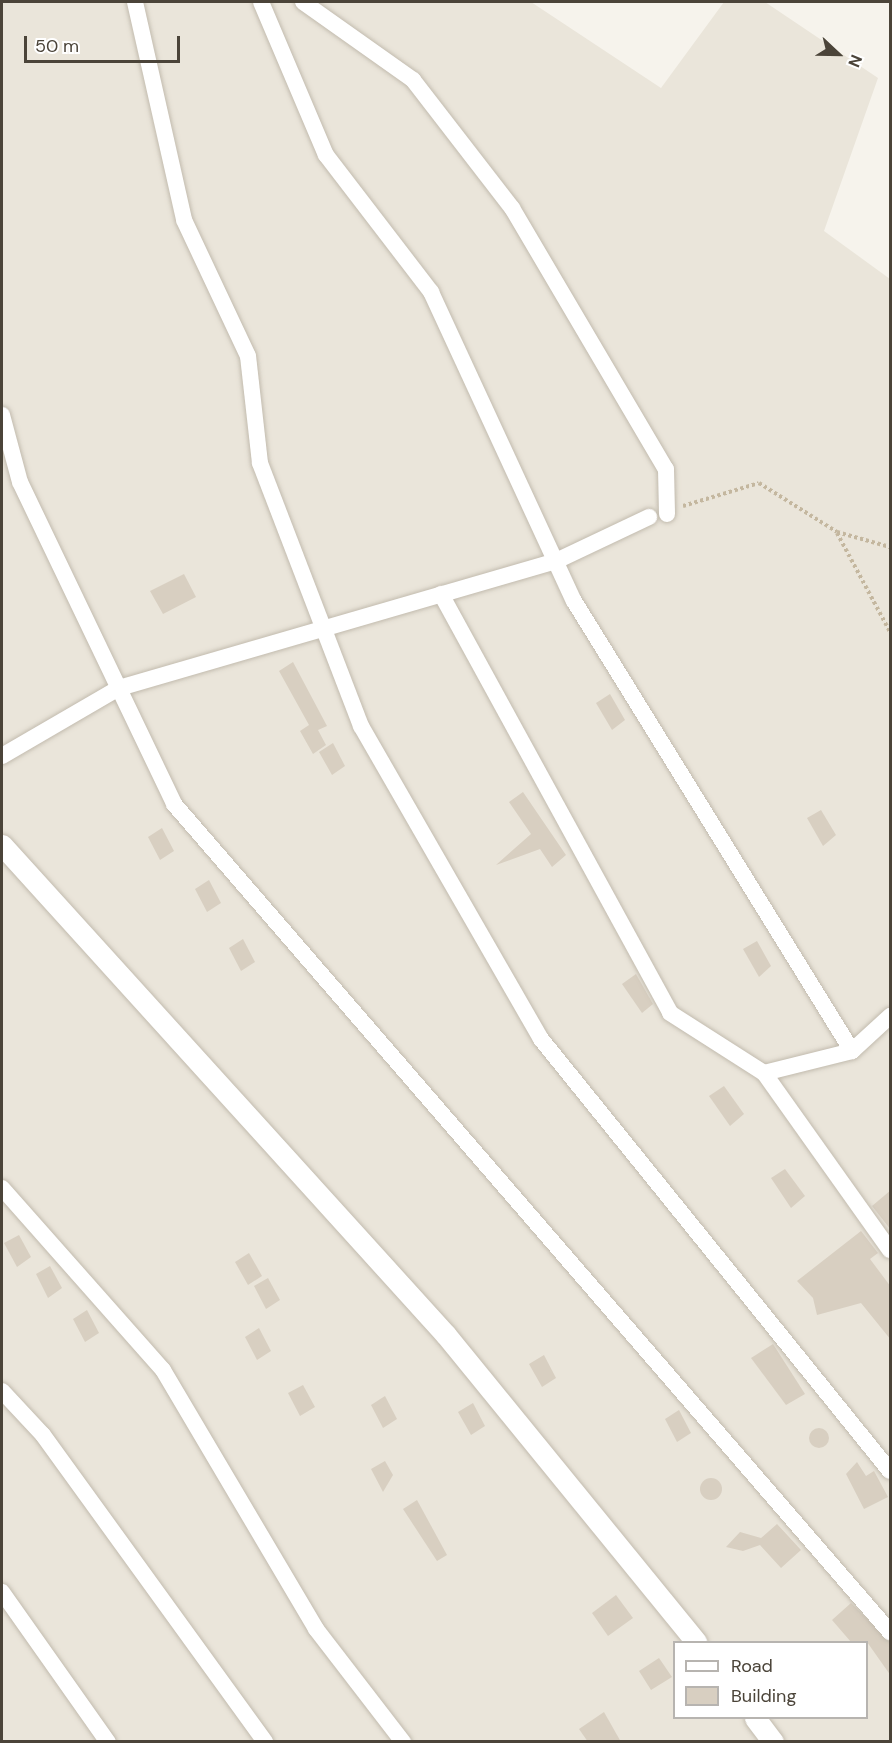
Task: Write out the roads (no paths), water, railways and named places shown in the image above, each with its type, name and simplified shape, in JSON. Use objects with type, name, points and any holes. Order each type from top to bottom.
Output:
[{"type":"street","points":[[135,2],[184,220],[248,356],[260,463],[361,726],[541,1040],[891,1471]]},
{"type":"street","points":[[261,2],[326,155],[431,292],[574,601],[852,1051]]},
{"type":"street","points":[[303,2],[413,80],[512,208],[666,469],[667,513]]},
{"type":"street","points":[[2,415],[20,482],[174,804],[891,1632]]},
{"type":"street","points":[[2,756],[119,688],[556,561],[649,517]]},
{"type":"street","points":[[441,594],[670,1013],[764,1073],[891,1250]]},
{"type":"street","points":[[2,845],[446,1335],[695,1641]]},
{"type":"street","points":[[764,1073],[852,1051],[891,1016]]},
{"type":"street","points":[[2,1188],[163,1370],[316,1629],[403,1742]]},
{"type":"street","points":[[2,1391],[43,1436],[265,1742]]},
{"type":"street","points":[[2,1592],[108,1742]]},
{"type":"street","points":[[756,1719],[773,1742]]}]
